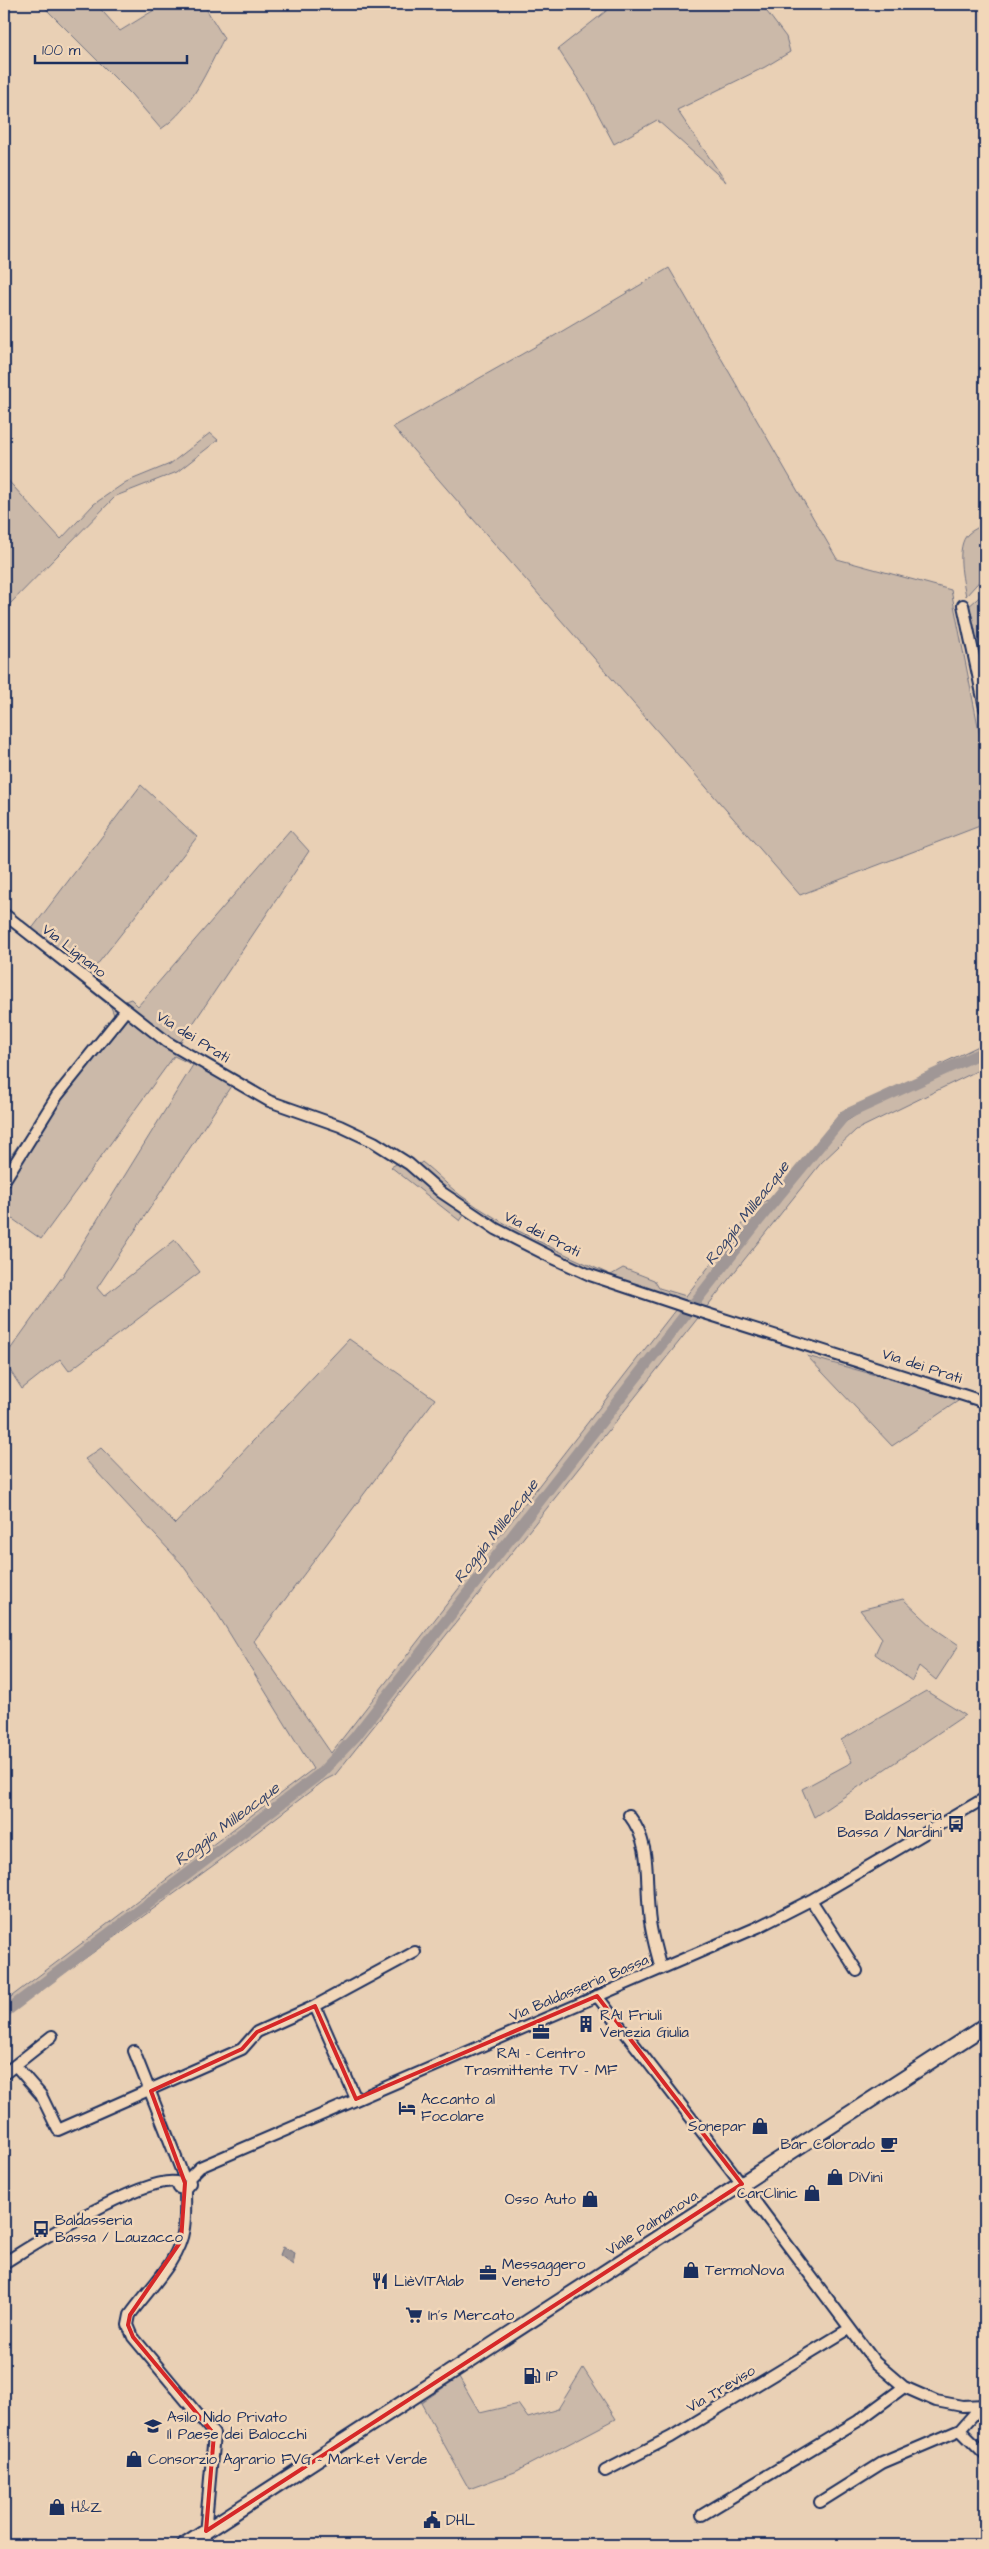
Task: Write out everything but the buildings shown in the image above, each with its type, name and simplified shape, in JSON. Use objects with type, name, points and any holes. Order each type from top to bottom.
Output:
[{"type":"main road","name":"Viale Palmanova","points":[[184,2545],[985,2026]]},
{"type":"street","points":[[963,605],[985,708]]},
{"type":"street","name":"Via Lignano","points":[[4,914],[126,1010]]},
{"type":"street","points":[[4,1181],[57,1096],[126,1010]]},
{"type":"street","name":"Via dei Prati","points":[[126,1010],[166,1042],[269,1101],[340,1126],[374,1142],[409,1164],[441,1192],[496,1229],[590,1274],[690,1308],[985,1402]]},
{"type":"street","name":"Via Baldasseria Bassa","points":[[183,2179],[200,2167],[758,1928],[811,1900],[985,1798]]},
{"type":"street","points":[[629,1815],[640,1830],[646,1848],[649,1912],[661,1969]]},
{"type":"street","points":[[811,1900],[856,1971]]},
{"type":"street","points":[[15,2065],[41,2095],[58,2130],[151,2091],[242,2049],[257,2032],[315,2006],[414,1952]]},
{"type":"street","points":[[597,1996],[742,2184],[875,2362],[904,2387],[949,2405],[983,2406]]},
{"type":"street","points":[[315,2006],[356,2099]]},
{"type":"street","points":[[4,2074],[52,2036]]},
{"type":"street","points":[[134,2051],[151,2091],[183,2179],[179,2188],[185,2189],[185,2216],[181,2241],[170,2262],[130,2314],[128,2325],[133,2337],[214,2434],[204,2545]]},
{"type":"street","points":[[5,2259],[140,2189],[158,2182],[183,2179]]},
{"type":"street","name":"Via Treviso","points":[[605,2471],[671,2437],[849,2329]]},
{"type":"street","points":[[702,2514],[858,2421],[904,2387]]},
{"type":"street","points":[[820,2502],[882,2463],[960,2430],[983,2406]]},
{"type":"street","points":[[960,2430],[985,2455]]},
{"type":"highlighted area","points":[[597,1996],[742,2184],[206,2531],[214,2434],[133,2337],[128,2325],[130,2315],[181,2241],[185,2183],[151,2091],[242,2049],[257,2032],[315,2006],[356,2099]]},
{"type":"shaded area","points":[[41,4],[96,4],[120,31],[164,4],[203,4],[224,38],[205,76],[190,100],[161,129],[131,94]]},
{"type":"shaded area","points":[[615,4],[761,4],[786,37],[790,52],[765,67],[677,110],[726,182],[657,120],[614,144],[587,93],[558,49]]},
{"type":"shaded area","points":[[669,268],[837,559],[951,590],[985,761],[985,824],[800,895],[393,427],[554,336]]},
{"type":"shaded area","points":[[210,433],[218,440],[177,472],[116,496],[4,610],[4,476],[61,539],[94,504],[126,482],[170,464]]},
{"type":"shaded area","points":[[985,523],[985,575],[966,596],[961,564],[964,539],[968,534]]},
{"type":"shaded area","points":[[985,592],[985,663],[982,666],[968,607]]},
{"type":"shaded area","points":[[141,785],[197,837],[89,975],[122,1002],[131,999],[138,1006],[290,830],[309,851],[178,1046],[278,1101],[417,1166],[422,1162],[460,1195],[496,1218],[553,1248],[611,1275],[623,1268],[654,1280],[659,1288],[686,1296],[759,1202],[769,1200],[838,1119],[842,1124],[861,1112],[943,1075],[939,1065],[985,1043],[985,1067],[856,1130],[821,1163],[335,1775],[325,1780],[218,1862],[4,2017],[4,2002],[313,1769],[217,1613],[181,1563],[85,1459],[101,1448],[175,1524],[349,1339],[435,1399],[254,1641],[331,1753],[676,1309],[578,1275],[536,1255],[464,1215],[460,1221],[391,1167],[398,1163],[376,1149],[345,1133],[270,1105],[231,1086],[97,1288],[104,1296],[175,1240],[200,1272],[69,1371],[60,1359],[22,1389],[4,1361],[4,1358],[62,1277],[193,1065],[174,1056],[41,1239],[4,1213],[4,1165],[69,1074],[112,1021],[114,1015],[111,1007],[4,922],[4,907],[31,930]]},
{"type":"shaded area","points":[[807,1356],[961,1399],[892,1446]]},
{"type":"shaded area","points":[[903,1599],[934,1628],[959,1645],[936,1680],[919,1666],[912,1681],[875,1654],[882,1638],[860,1610]]},
{"type":"shaded area","points":[[926,1691],[965,1715],[814,1817],[802,1789],[852,1762],[841,1740]]},
{"type":"shaded area","points":[[283,2247],[295,2253],[293,2265],[280,2255]]},
{"type":"shaded area","points":[[583,2368],[616,2419],[515,2472],[469,2489],[421,2403],[459,2377],[480,2413],[518,2404],[528,2418],[558,2409]]},
{"type":"waterway","name":"Roggia Milleacque","points":[[4,2013],[321,1773],[355,1737],[767,1210],[845,1115],[985,1051]]},
{"type":"place","name":"Baldasseria Bassa / Nardini","points":[[956,1824]]},
{"type":"place","name":"RAI Friuli Venezia Giulia","points":[[586,2024]]},
{"type":"place","name":"RAI - Centro Trasmittente TV - MF","points":[[541,2032]]},
{"type":"place","name":"Accanto al Focolare","points":[[407,2108]]},
{"type":"place","name":"Sonepar","points":[[760,2126]]},
{"type":"place","name":"Bar Colorado","points":[[889,2144]]},
{"type":"place","name":"DiVini","points":[[835,2177]]},
{"type":"place","name":"CarClinic","points":[[812,2193]]},
{"type":"place","name":"Osso Auto","points":[[590,2199]]},
{"type":"place","name":"Baldasseria Bassa / Lauzacco","points":[[41,2229]]},
{"type":"place","name":"TermoNova","points":[[691,2270]]},
{"type":"place","name":"Messaggero Veneto","points":[[488,2273]]},
{"type":"place","name":"LìèVITAlab","points":[[380,2281]]},
{"type":"place","name":"In's Mercato","points":[[414,2315]]},
{"type":"place","name":"IP","points":[[532,2376]]},
{"type":"place","name":"Asilo Nido Privato Il Paese dei Balocchi","points":[[153,2426]]},
{"type":"place","name":"Consorzio Agrario FVG - Market Verde","points":[[134,2459]]},
{"type":"place","name":"H&Z","points":[[57,2507]]},
{"type":"place","name":"DHL","points":[[432,2520]]}]
